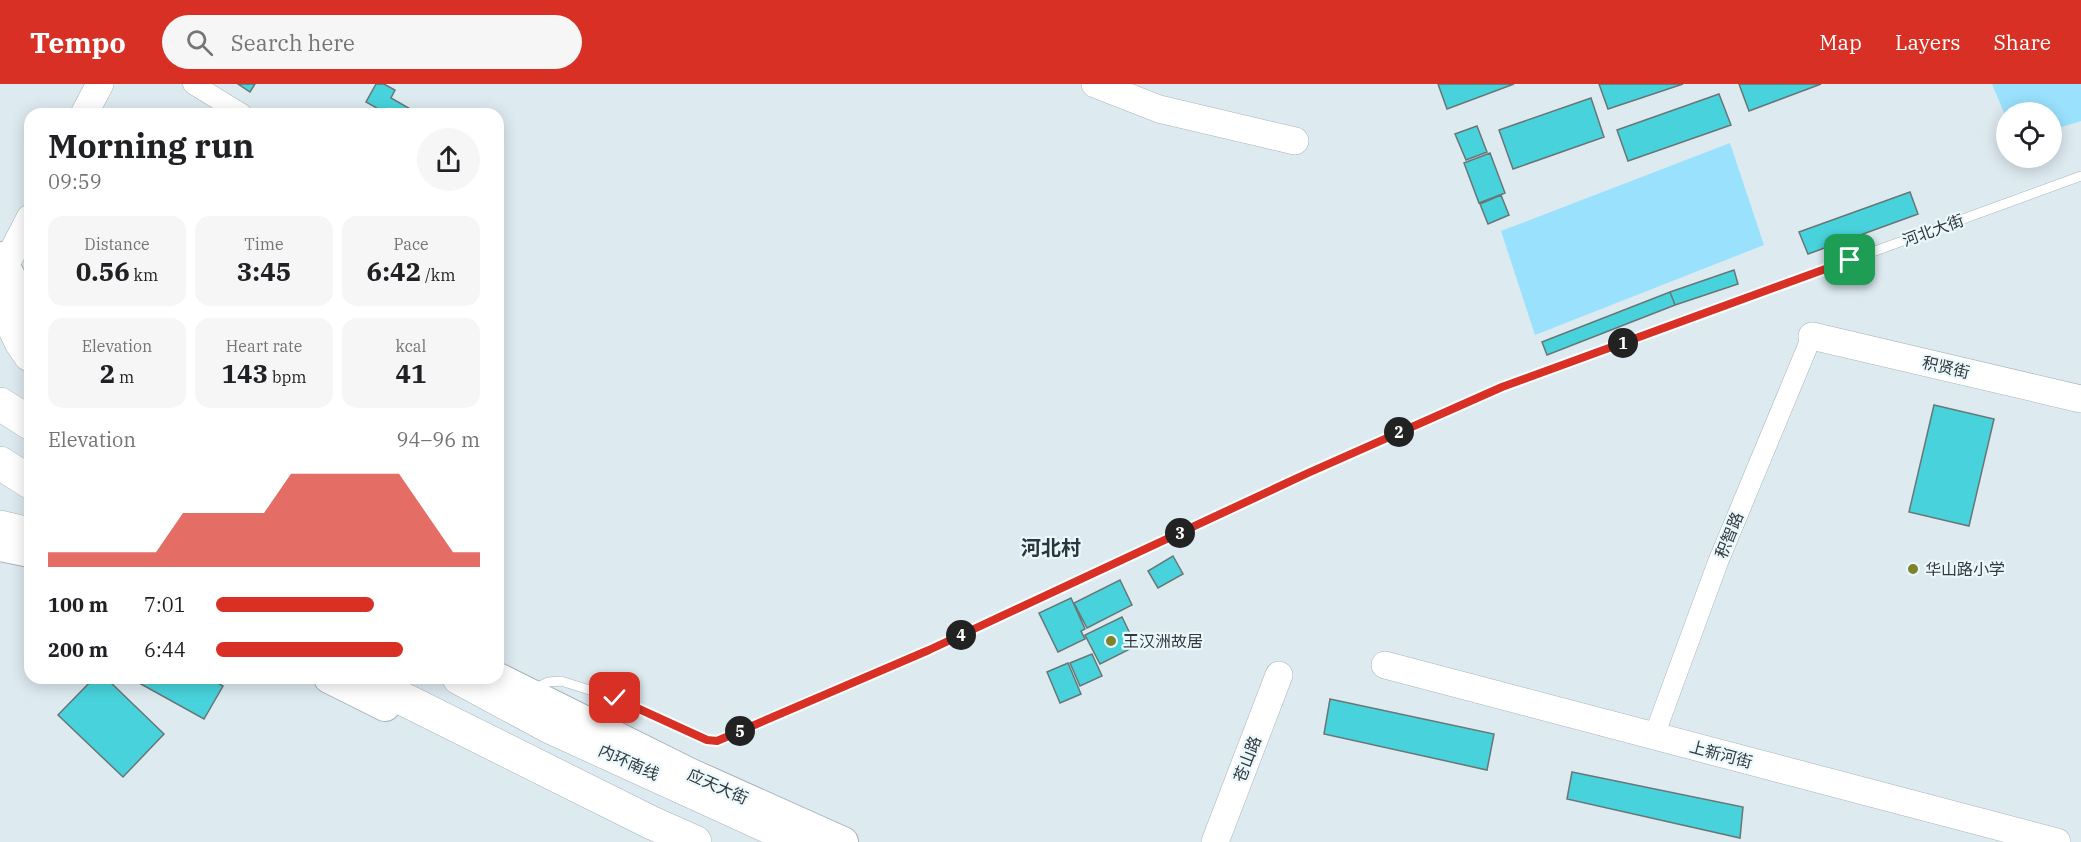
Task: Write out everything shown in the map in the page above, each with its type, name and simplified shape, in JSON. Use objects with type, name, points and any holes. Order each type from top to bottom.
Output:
[{"type":"highway","points":[[1,274],[24,346]]},
{"type":"highway","points":[[0,404],[24,419]]},
{"type":"highway","points":[[0,463],[24,479]]},
{"type":"highway","points":[[0,527],[24,533]]},
{"type":"highway","points":[[373,684],[650,822],[695,842]]},
{"type":"highway","name":"内环南线","points":[[470,684],[550,727],[802,842]]},
{"type":"main road","points":[[1,274],[24,307]]},
{"type":"main road","points":[[0,546],[24,551]]},
{"type":"main road","name":"应天大街","points":[[504,681],[689,773],[843,842]]},
{"type":"main road","points":[[340,684],[662,842]]},
{"type":"street","points":[[87,108],[100,84]]},
{"type":"street","points":[[193,84],[232,108]]},
{"type":"street","points":[[1095,84],[1159,109],[1295,141]]},
{"type":"street","points":[[1,274],[24,230]]},
{"type":"street","name":"积贤街","points":[[1812,336],[2081,399]]},
{"type":"street","name":"积智路","points":[[1654,736],[1718,561],[1812,336]]},
{"type":"street","name":"上新河街","points":[[1385,664],[2057,842]]},
{"type":"street","name":"苍山路","points":[[1215,842],[1278,675]]},
{"type":"lane","name":"河北大街","points":[[526,693],[548,682],[561,681],[615,698],[707,740],[717,741],[929,650],[1308,473],[1502,387],[2081,176]]},
{"type":"shaded area","points":[[1992,84],[2081,84],[2081,121],[2062,127],[2062,102],[2000,102]]},
{"type":"shaded area","points":[[1730,143],[1764,245],[1535,335],[1501,231]]},
{"type":"building","points":[[238,84],[255,84],[250,92]]},
{"type":"building","points":[[376,84],[384,84],[395,90],[391,98],[408,108],[376,108],[366,102]]},
{"type":"building","points":[[1438,84],[1514,84],[1447,109]]},
{"type":"building","points":[[1599,84],[1683,84],[1608,109]]},
{"type":"building","points":[[1739,84],[1821,84],[1749,111]]},
{"type":"building","points":[[1719,94],[1731,125],[1628,161],[1617,130]]},
{"type":"building","points":[[1591,98],[1604,137],[1513,169],[1499,130]]},
{"type":"building","points":[[1477,126],[1487,152],[1466,160],[1455,134]]},
{"type":"building","points":[[1490,153],[1505,193],[1479,203],[1464,163]]},
{"type":"building","points":[[1910,192],[1918,214],[1808,254],[1799,232]]},
{"type":"building","points":[[1501,195],[1509,215],[1488,224],[1480,204]]},
{"type":"building","points":[[1734,270],[1738,284],[1675,305],[1670,292]]},
{"type":"building","points":[[1670,292],[1675,305],[1547,355],[1542,342]]},
{"type":"building","points":[[1934,405],[1994,419],[1969,526],[1909,512]]},
{"type":"building","points":[[1173,556],[1183,574],[1158,588],[1148,571]]},
{"type":"building","points":[[1120,580],[1132,605],[1087,628],[1074,603]]},
{"type":"building","points":[[1071,598],[1085,629],[1081,631],[1085,639],[1058,652],[1039,613]]},
{"type":"building","name":"王汉洲故居","points":[[1122,617],[1136,646],[1100,664],[1085,635]]},
{"type":"building","points":[[1092,654],[1102,676],[1080,686],[1070,663]]},
{"type":"building","points":[[1068,663],[1081,694],[1060,703],[1047,672]]},
{"type":"building","points":[[88,684],[112,684],[164,734],[123,777],[58,715]]},
{"type":"building","points":[[141,684],[220,684],[223,686],[204,719]]},
{"type":"building","points":[[1330,699],[1494,734],[1487,770],[1324,734]]},
{"type":"building","points":[[1572,772],[1743,807],[1740,838],[1567,799]]},
{"type":"place","name":"华山路小学","points":[[1913,569]]},
{"type":"place","name":"王汉洲故居","points":[[1111,641]]},
{"type":"district","name":"河北村","points":[[1051,548]]},
{"type":"route","points":[[615,698],[707,740],[717,741],[929,650],[1308,473],[1502,387],[1850,260]]}]
